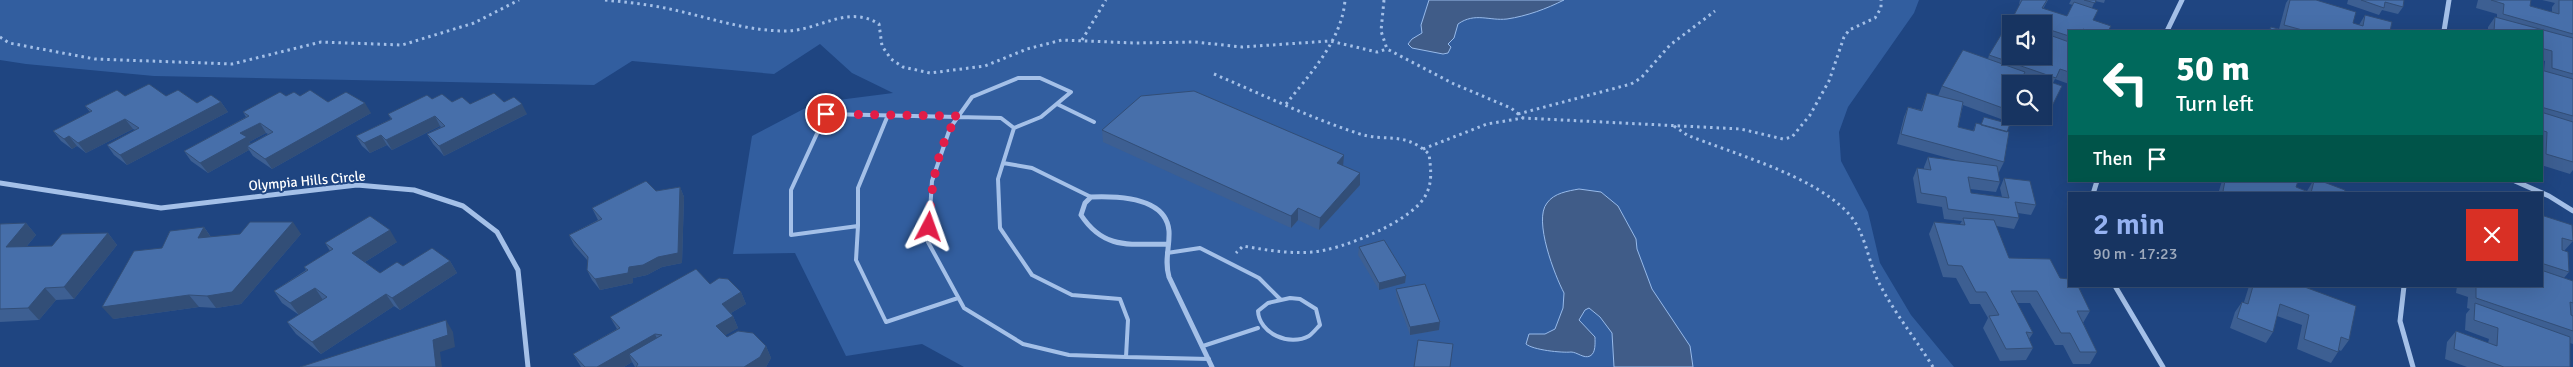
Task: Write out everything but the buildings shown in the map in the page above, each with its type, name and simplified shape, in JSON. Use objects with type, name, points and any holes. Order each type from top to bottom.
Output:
[{"type":"street","points":[[2167,30],[2182,0]]},
{"type":"street","points":[[2444,30],[2449,0]]},
{"type":"street","points":[[2516,182],[2540,192]]},
{"type":"street","name":"Olympia Hills Circle","points":[[0,183],[161,208],[357,185],[414,190],[463,206],[497,232],[518,270],[528,367]]},
{"type":"street","points":[[2543,193],[2573,211]]},
{"type":"street","points":[[1167,244],[1121,245],[1096,236],[1086,226],[1081,215],[1085,203],[1091,197],[1130,197],[1146,202],[1161,214],[1168,225],[1167,244],[1164,260],[1169,278],[1212,367]]},
{"type":"street","points":[[2116,287],[2164,367]]},
{"type":"street","points":[[2404,287],[2400,321],[2413,367]]},
{"type":"lane","points":[[1014,128],[1041,117],[1071,92],[1040,78],[1018,78],[972,97],[950,128],[932,182],[928,242],[964,308],[1023,344],[1070,356],[1209,359]]},
{"type":"lane","points":[[1057,104],[1094,122]]},
{"type":"lane","points":[[858,226],[791,235],[791,190],[826,114],[1001,118],[1014,128]]},
{"type":"lane","points":[[888,115],[858,188],[856,260],[886,322],[958,298]]},
{"type":"lane","points":[[1014,128],[998,180],[1000,228],[1032,275],[1072,295],[1120,299],[1128,320],[1126,357]]},
{"type":"lane","points":[[1003,163],[1032,168],[1091,197]]},
{"type":"lane","points":[[1165,254],[1200,248],[1259,278],[1280,298]]},
{"type":"lane","points":[[1264,335],[1258,328],[1259,313],[1263,306],[1280,298],[1295,298],[1309,303],[1319,316],[1320,324],[1310,338],[1302,343],[1291,345],[1271,341]]},
{"type":"lane","points":[[1203,346],[1258,328]]},
{"type":"path","points":[[0,37],[9,43],[95,59],[162,60],[217,66],[321,42],[402,46],[474,23],[519,0]]},
{"type":"path","points":[[606,0],[664,8],[740,26],[775,29],[801,30],[855,14],[868,15],[879,24],[882,46],[891,59],[903,67],[930,73],[984,66],[1027,49],[1062,40],[1134,43],[1195,42],[1242,47],[1330,41],[1377,52],[1387,50]]},
{"type":"path","points":[[1082,40],[1094,23],[1106,0]]},
{"type":"path","points":[[1286,104],[1321,61],[1344,13],[1345,0]]},
{"type":"path","points":[[1384,0],[1381,32],[1382,42],[1387,50],[1454,84],[1511,108],[1524,118]]},
{"type":"path","points":[[1423,149],[1487,124],[1524,118],[1741,129],[1783,139],[1792,137],[1810,115],[1829,81],[1844,37],[1849,30],[1875,18],[1881,8],[1881,0]]},
{"type":"path","points":[[1518,114],[1631,84],[1641,78],[1670,45],[1715,11]]},
{"type":"path","points":[[1214,74],[1358,134],[1394,137],[1417,143],[1428,154],[1432,178],[1424,198],[1408,216],[1360,240],[1314,252],[1281,253],[1243,246],[1227,262]]},
{"type":"path","points":[[1673,126],[1687,135],[1808,185],[1842,206],[1855,221],[1876,278],[1888,301],[1933,367]]},
{"type":"shaded area","points":[[0,0],[1919,0],[1914,13],[1848,107],[1839,132],[1841,161],[1868,212],[1880,263],[1911,315],[1954,367],[964,367],[922,344],[846,356],[795,253],[733,254],[752,136],[815,103],[893,93],[852,73],[820,44],[774,74],[632,61],[594,85],[154,76],[0,60]]},
{"type":"shaded area","points":[[1429,0],[1564,0],[1536,12],[1514,18],[1470,18],[1464,20],[1458,24],[1454,38],[1448,44],[1451,47],[1448,53],[1443,54],[1412,48],[1408,44],[1422,33],[1421,25]]},
{"type":"shaded area","points":[[1579,189],[1601,192],[1618,206],[1636,239],[1637,249],[1652,289],[1690,346],[1693,367],[1614,367],[1612,333],[1600,317],[1589,308],[1585,310],[1579,320],[1595,337],[1592,355],[1585,357],[1573,352],[1541,349],[1526,344],[1529,334],[1545,334],[1555,329],[1563,308],[1564,293],[1547,248],[1542,222],[1543,211],[1553,197]]},
{"type":"route","points":[[826,114],[958,116],[950,128],[932,182],[929,227]]}]
